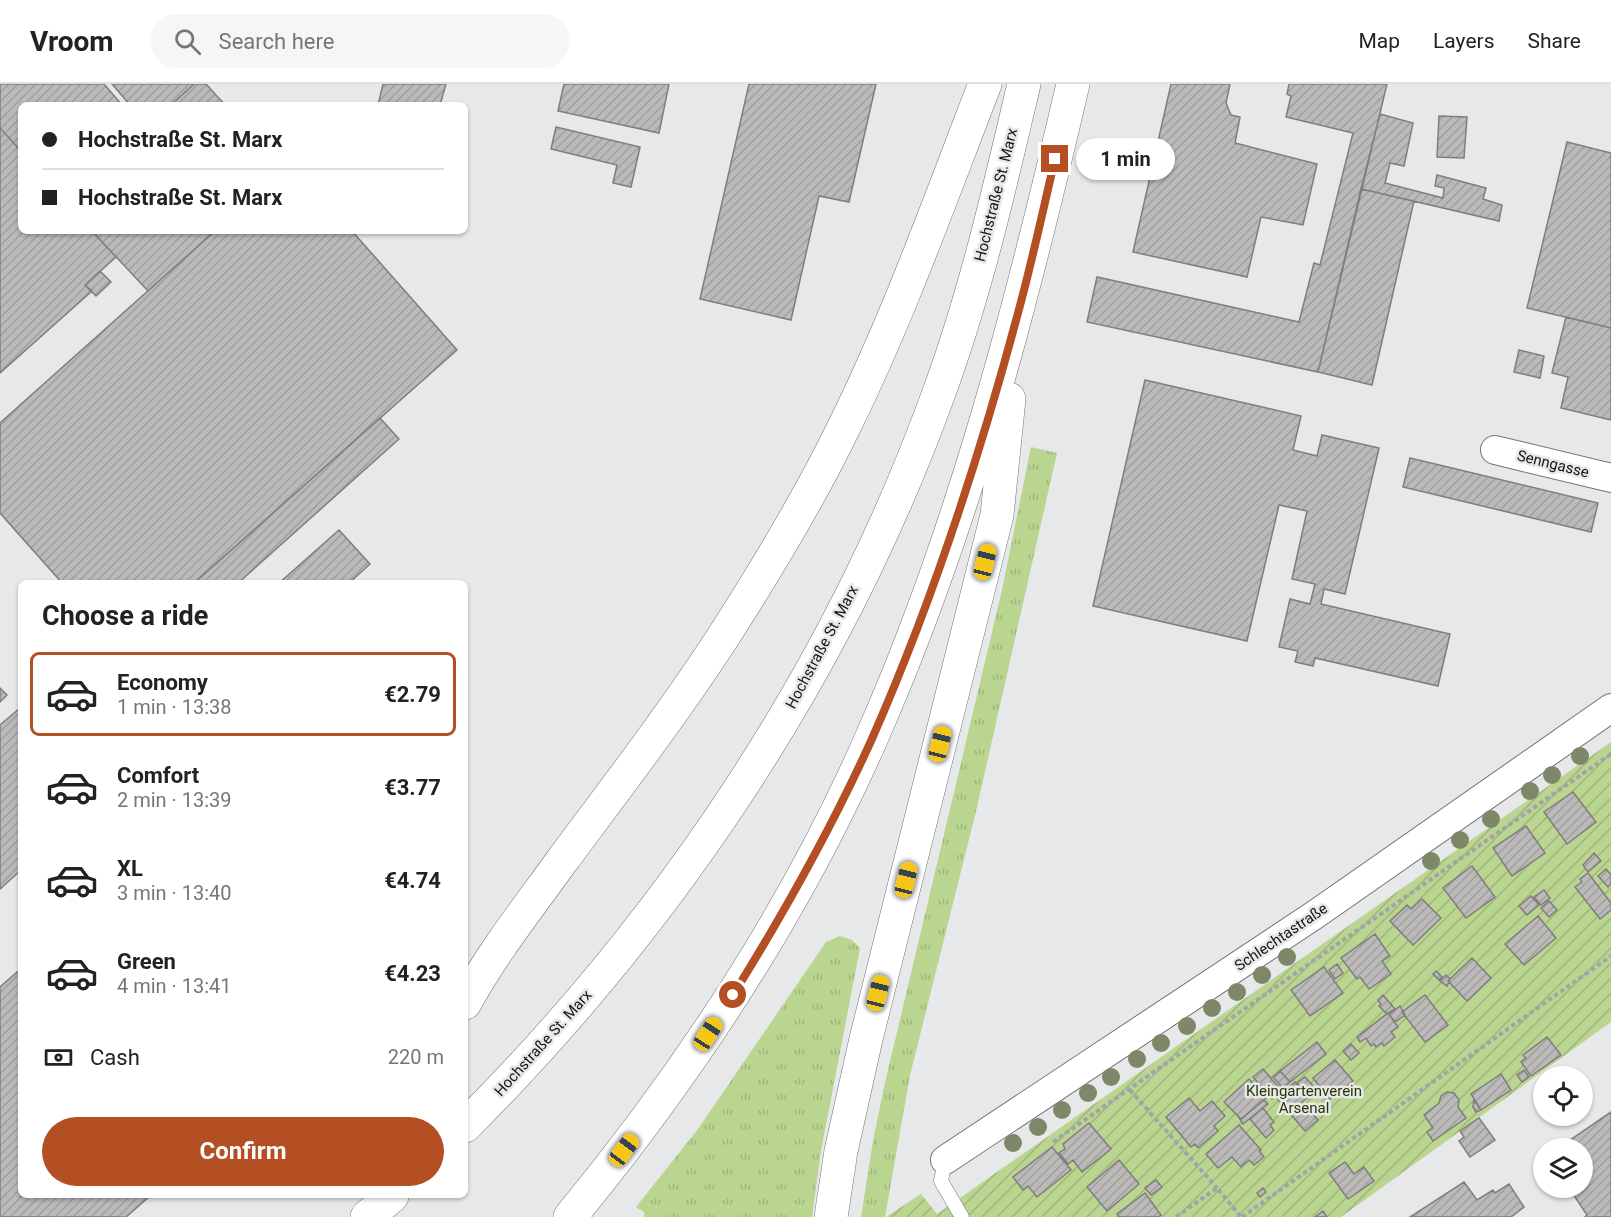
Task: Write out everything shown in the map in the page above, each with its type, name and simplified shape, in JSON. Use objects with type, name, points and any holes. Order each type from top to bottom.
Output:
[{"type":"highway","points":[[468,998],[516,924],[648,745],[722,639],[789,532],[843,429],[890,327],[985,84]]},
{"type":"highway","name":"Hochstraße St. Marx","points":[[468,1123],[502,1090],[598,982],[685,869],[766,747],[836,625],[869,560],[909,470],[964,321],[1024,84]]},
{"type":"highway","points":[[570,1217],[652,1113],[733,995],[784,910],[839,808],[871,741],[938,573],[983,433],[1018,312],[1073,84]]},
{"type":"highway","points":[[831,1217],[841,1151],[866,1039],[997,515],[1018,312]]},
{"type":"highway","points":[[367,1217],[391,1198]]},
{"type":"highway","points":[[391,1217],[393,1198]]},
{"type":"street","name":"Senngasse","points":[[1495,450],[1611,478]]},
{"type":"street","name":"Schlechtastraße","points":[[945,1160],[1316,915],[1611,708]]},
{"type":"lane","points":[[945,1160],[941,1180],[962,1217]]},
{"type":"path","points":[[1053,1142],[1611,754]]},
{"type":"path","points":[[1130,1090],[1242,1217],[1611,956]]},
{"type":"path","points":[[1176,1217],[1216,1188]]},
{"type":"green space","points":[[1031,447],[1057,453],[977,807],[910,1075],[885,1217],[861,1217],[884,1087],[1002,590]]},
{"type":"green space","name":"Kleingartenverein Arsenal","points":[[1611,742],[1611,1022],[1550,1066],[1533,1066],[1533,1078],[1341,1217],[886,1217],[921,1194],[937,1214]]},
{"type":"green space","points":[[840,936],[852,940],[860,948],[821,1151],[812,1217],[644,1217],[644,1212],[636,1207],[698,1129],[826,942]]},
{"type":"building","points":[[0,84],[104,84],[119,102],[18,102],[18,148],[0,128]]},
{"type":"building","points":[[112,84],[194,84],[174,102],[127,102]]},
{"type":"building","points":[[194,84],[206,84],[222,102],[174,102]]},
{"type":"building","points":[[383,84],[446,84],[441,102],[379,102]]},
{"type":"building","points":[[564,84],[669,84],[659,133],[558,111]]},
{"type":"building","points":[[749,84],[876,84],[849,202],[819,196],[791,320],[700,299]]},
{"type":"building","points":[[1171,84],[1230,84],[1226,103],[1231,115],[1240,117],[1235,143],[1317,164],[1303,225],[1261,217],[1247,277],[1133,252]]},
{"type":"building","points":[[1289,84],[1387,84],[1318,372],[1087,322],[1097,277],[1299,322],[1314,263],[1320,265],[1353,133],[1286,117],[1291,96],[1287,94]]},
{"type":"building","points":[[1380,114],[1413,123],[1404,166],[1390,163],[1385,183],[1443,198],[1444,188],[1435,186],[1437,175],[1486,188],[1483,199],[1502,205],[1499,221],[1361,189]]},
{"type":"building","points":[[1439,116],[1467,117],[1464,158],[1437,157]]},
{"type":"building","points":[[556,127],[640,147],[631,187],[613,183],[617,165],[551,149]]},
{"type":"building","points":[[0,128],[18,148],[18,234],[95,234],[116,257],[85,285],[92,291],[0,373]]},
{"type":"building","points":[[1567,142],[1611,153],[1611,328],[1527,308]]},
{"type":"building","points":[[1361,189],[1414,201],[1372,385],[1318,372]]},
{"type":"building","points":[[95,234],[212,234],[148,291]]},
{"type":"building","points":[[212,234],[355,234],[457,350],[198,580],[59,580],[0,513],[0,423]]},
{"type":"building","points":[[100,271],[111,282],[96,296],[85,285]]},
{"type":"building","points":[[1566,317],[1611,328],[1611,420],[1561,408],[1568,377],[1552,373]]},
{"type":"building","points":[[1519,350],[1544,356],[1540,378],[1514,372]]},
{"type":"building","points":[[1145,380],[1301,416],[1293,450],[1317,456],[1322,435],[1379,448],[1345,594],[1324,589],[1321,604],[1450,634],[1438,686],[1315,658],[1313,666],[1295,662],[1298,651],[1279,647],[1290,599],[1310,604],[1315,584],[1292,579],[1307,511],[1279,505],[1247,641],[1093,606]]},
{"type":"building","points":[[380,418],[399,439],[241,580],[198,580]]},
{"type":"building","points":[[1410,458],[1598,503],[1591,532],[1403,487]]},
{"type":"building","points":[[339,530],[370,564],[352,580],[283,580]]},
{"type":"building","points":[[0,688],[7,695],[0,702]]},
{"type":"building","points":[[18,710],[18,873],[0,889],[0,725]]},
{"type":"building","points":[[1573,792],[1596,822],[1567,844],[1544,812]]},
{"type":"building","points":[[1526,826],[1545,853],[1512,876],[1493,848]]},
{"type":"building","points":[[1594,853],[1601,861],[1588,872],[1583,865]]},
{"type":"building","points":[[1472,866],[1495,897],[1466,918],[1443,888]]},
{"type":"building","points":[[1606,869],[1611,875],[1611,884],[1608,887],[1598,876]]},
{"type":"building","points":[[1588,873],[1611,903],[1611,910],[1600,919],[1575,887]]},
{"type":"building","points":[[1544,890],[1550,898],[1541,905],[1534,897]]},
{"type":"building","points":[[1531,896],[1539,905],[1527,915],[1519,906]]},
{"type":"building","points":[[1422,899],[1441,918],[1413,945],[1390,921],[1407,905],[1411,909]]},
{"type":"building","points":[[1549,901],[1557,910],[1549,917],[1541,908]]},
{"type":"building","points":[[1538,916],[1556,938],[1524,965],[1505,944]]},
{"type":"building","points":[[1375,934],[1390,956],[1382,961],[1391,974],[1369,989],[1360,977],[1357,979],[1341,958]]},
{"type":"building","points":[[1472,958],[1491,978],[1467,1001],[1448,981]]},
{"type":"building","points":[[1337,964],[1343,973],[1335,979],[1329,970]]},
{"type":"building","points":[[1324,967],[1343,993],[1310,1016],[1291,990]]},
{"type":"building","points":[[1436,971],[1442,977],[1439,980],[1433,974]]},
{"type":"building","points":[[18,973],[18,1198],[148,1198],[126,1217],[0,1217],[0,987]]},
{"type":"building","points":[[1446,975],[1450,979],[1447,986],[1440,981]]},
{"type":"building","points":[[1383,995],[1395,1009],[1387,1014],[1379,1006],[1381,1004],[1378,1000]]},
{"type":"building","points":[[1425,995],[1448,1025],[1425,1042],[1402,1012]]},
{"type":"building","points":[[1400,1006],[1405,1015],[1395,1022],[1389,1014]]},
{"type":"building","points":[[1388,1013],[1398,1027],[1391,1032],[1395,1037],[1384,1046],[1382,1043],[1376,1047],[1374,1044],[1371,1046],[1366,1038],[1360,1042],[1357,1037]]},
{"type":"building","points":[[1547,1037],[1561,1055],[1545,1066],[1533,1066],[1531,1076],[1521,1062],[1526,1058],[1523,1055]]},
{"type":"building","points":[[1317,1042],[1326,1054],[1290,1082],[1280,1071]]},
{"type":"building","points":[[1351,1044],[1359,1053],[1351,1060],[1343,1051]]},
{"type":"building","points":[[1335,1060],[1353,1081],[1330,1099],[1313,1078]]},
{"type":"building","points":[[1263,1069],[1281,1090],[1272,1099],[1253,1077]]},
{"type":"building","points":[[1524,1070],[1529,1077],[1522,1082],[1517,1075]]},
{"type":"building","points":[[1280,1071],[1290,1082],[1283,1088],[1273,1077]]},
{"type":"building","points":[[1501,1074],[1511,1090],[1481,1110],[1471,1094]]},
{"type":"building","points":[[1305,1077],[1314,1087],[1306,1094],[1297,1083]]},
{"type":"building","points":[[1249,1079],[1266,1098],[1241,1119],[1224,1102]]},
{"type":"building","points":[[1295,1082],[1308,1097],[1302,1102],[1318,1120],[1305,1131],[1276,1097]]},
{"type":"building","points":[[1447,1092],[1454,1093],[1459,1100],[1458,1107],[1466,1118],[1433,1141],[1427,1132],[1433,1128],[1424,1115],[1439,1103],[1441,1096]]},
{"type":"building","points":[[1189,1098],[1200,1111],[1212,1101],[1225,1116],[1214,1126],[1218,1131],[1198,1148],[1195,1144],[1191,1147],[1166,1117]]},
{"type":"building","points":[[1264,1100],[1268,1104],[1243,1124],[1238,1116],[1241,1119]]},
{"type":"building","points":[[1474,1100],[1481,1110],[1476,1112],[1473,1107]]},
{"type":"building","points":[[1263,1108],[1274,1122],[1270,1125],[1274,1130],[1266,1138],[1250,1119]]},
{"type":"building","points":[[1611,1112],[1611,1217],[1585,1217],[1587,1215],[1576,1198],[1593,1198],[1593,1138],[1573,1138]]},
{"type":"building","points":[[1479,1118],[1495,1140],[1470,1157],[1459,1141],[1464,1137],[1460,1131]]},
{"type":"building","points":[[1089,1123],[1111,1149],[1082,1172],[1073,1160],[1068,1164],[1059,1153],[1065,1149],[1063,1144]]},
{"type":"building","points":[[1239,1125],[1261,1150],[1259,1151],[1264,1157],[1254,1165],[1249,1160],[1241,1167],[1232,1157],[1218,1168],[1206,1154]]},
{"type":"building","points":[[1052,1147],[1071,1170],[1037,1197],[1028,1186],[1023,1190],[1013,1177]]},
{"type":"building","points":[[1119,1160],[1139,1184],[1107,1211],[1087,1187]]},
{"type":"building","points":[[1345,1162],[1354,1174],[1364,1167],[1374,1181],[1348,1199],[1329,1173]]},
{"type":"building","points":[[1156,1180],[1162,1187],[1151,1195],[1145,1188]]},
{"type":"building","points":[[1464,1182],[1477,1200],[1509,1184],[1524,1207],[1511,1217],[1410,1217]]},
{"type":"building","points":[[1263,1188],[1266,1192],[1260,1197],[1257,1193]]},
{"type":"building","points":[[1145,1193],[1161,1215],[1158,1217],[1119,1217],[1117,1214]]},
{"type":"building","points":[[1323,1211],[1327,1217],[1315,1217]]},
{"type":"route","points":[[733,995],[777,923],[839,808],[904,663],[938,573],[993,403],[1018,312],[1055,159]]}]
